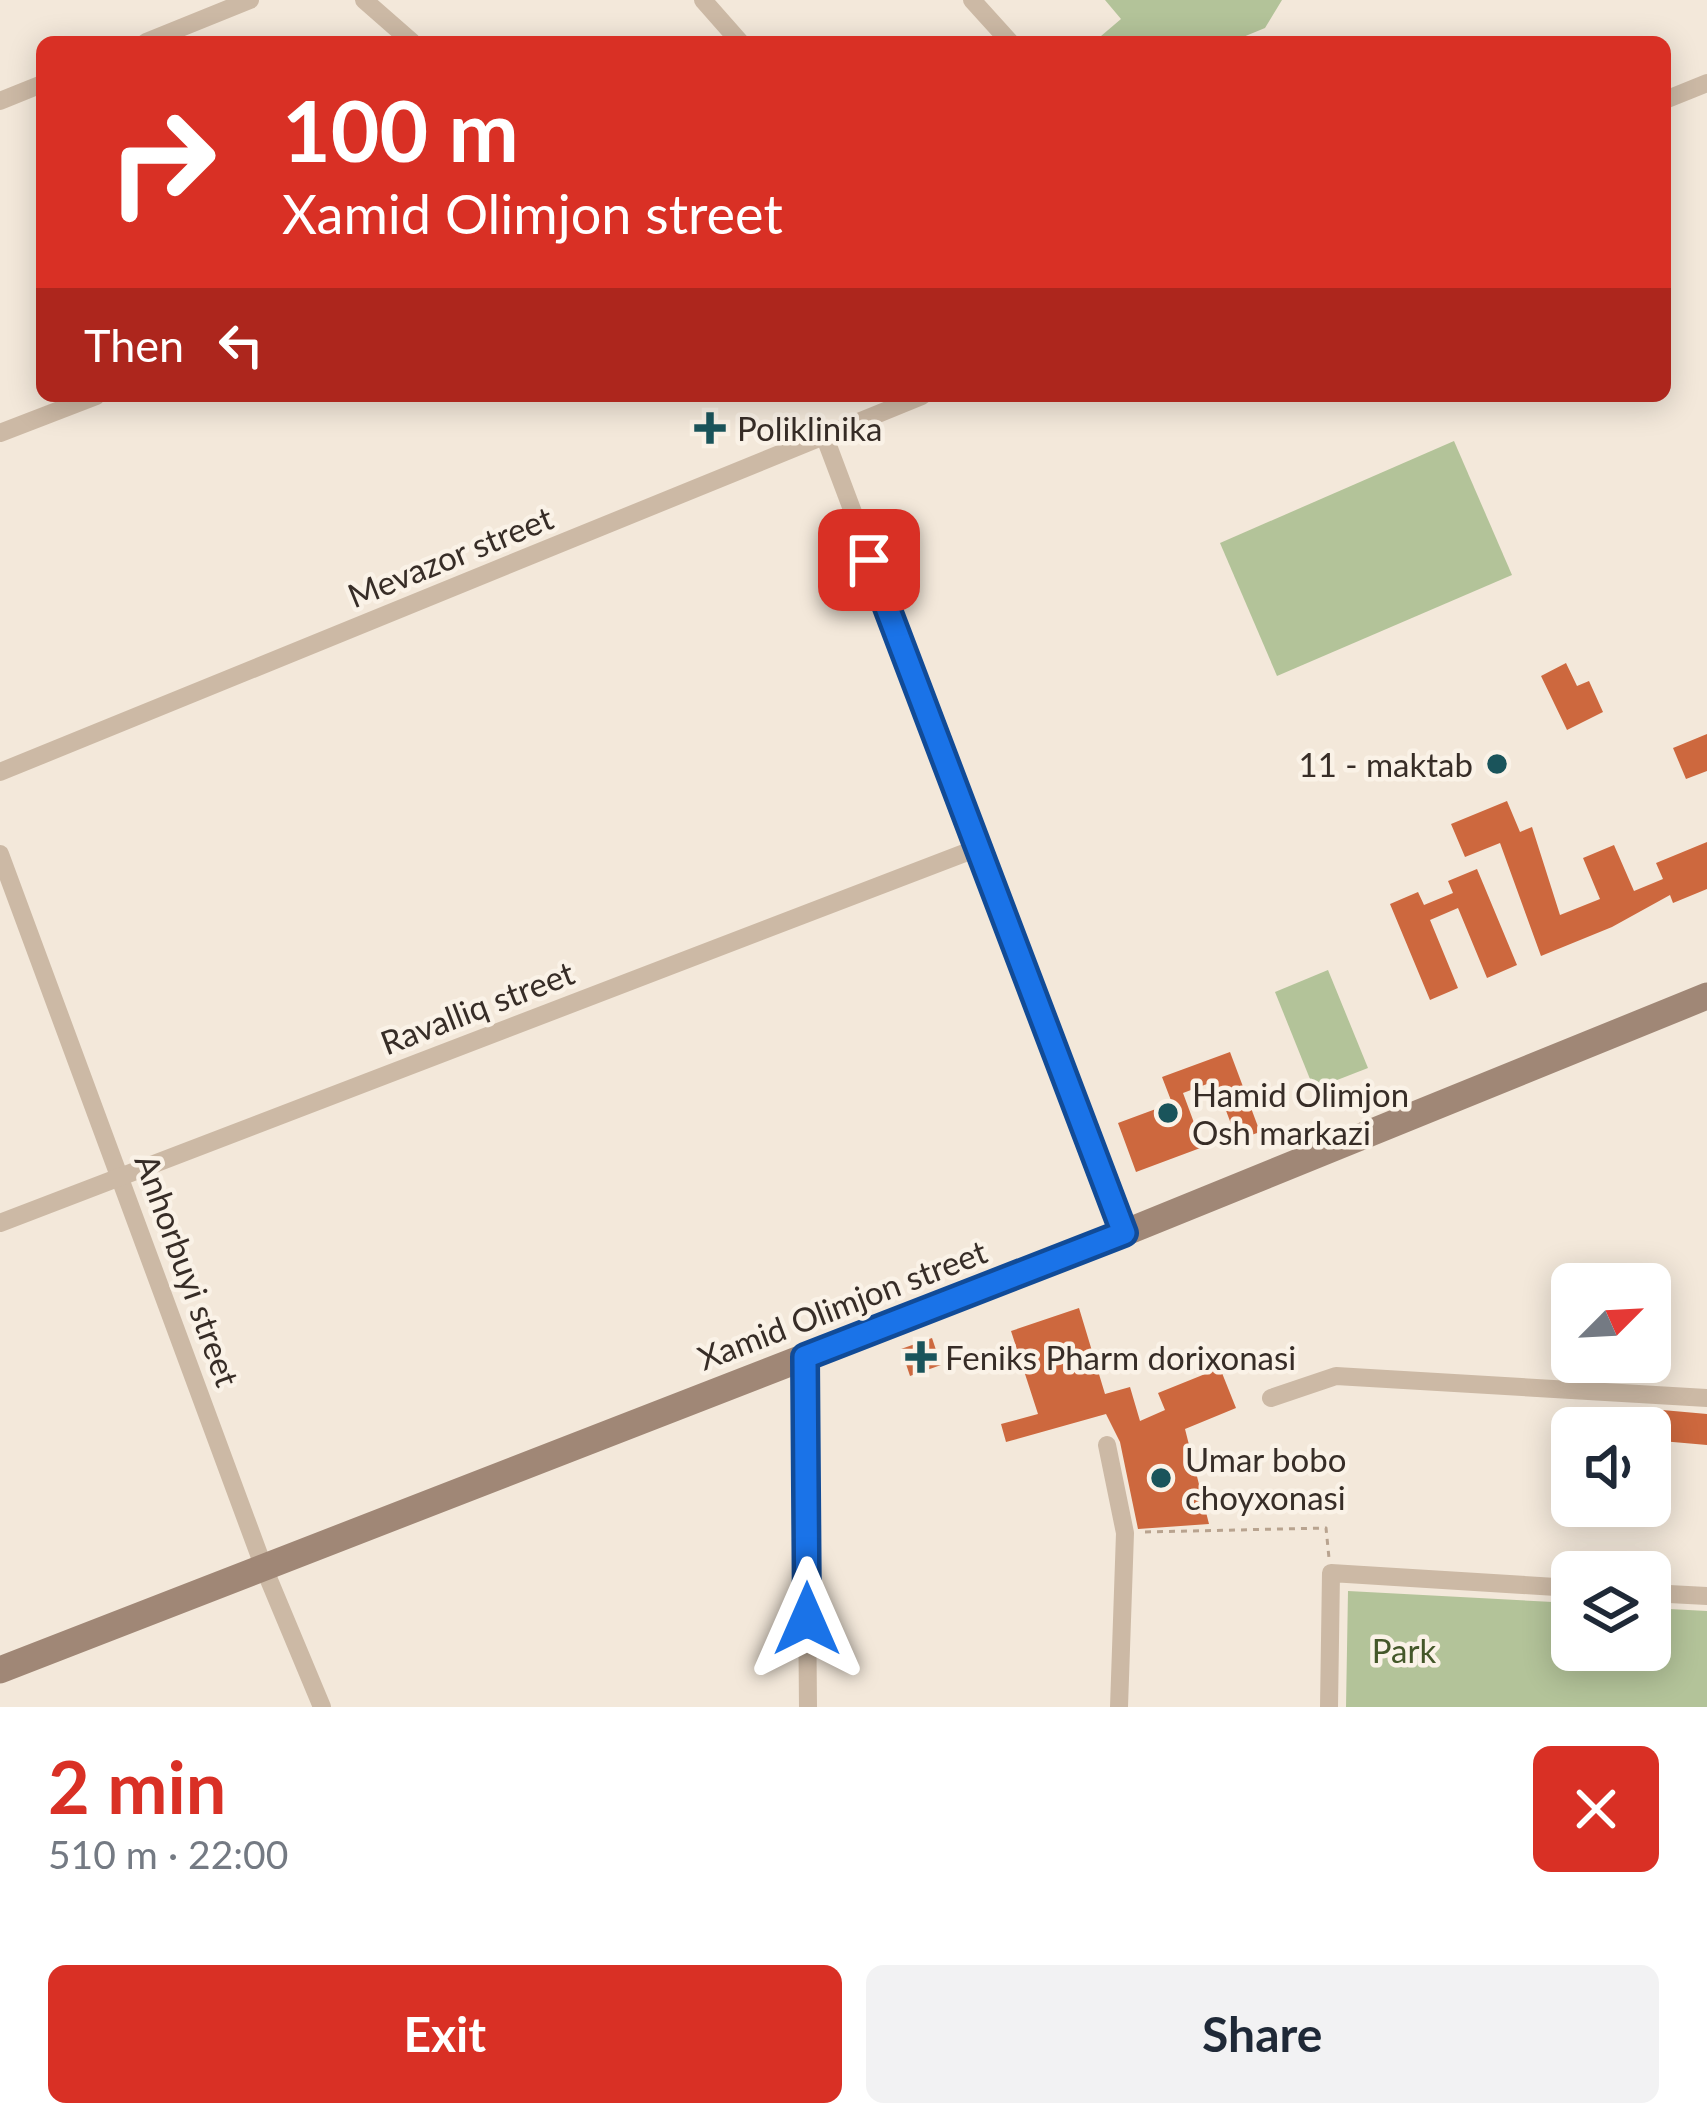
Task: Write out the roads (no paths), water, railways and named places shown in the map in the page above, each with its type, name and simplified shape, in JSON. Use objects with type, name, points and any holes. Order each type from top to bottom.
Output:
[{"type":"main road","name":"Xamid Olimjon street","points":[[0,1670],[1124,1233],[1707,996]]},
{"type":"street","points":[[161,36],[250,0]]},
{"type":"street","points":[[364,0],[405,36]]},
{"type":"street","points":[[703,0],[735,36]]},
{"type":"street","points":[[972,0],[1005,36]]},
{"type":"street","points":[[1671,98],[1707,83]]},
{"type":"street","points":[[0,101],[36,86]]},
{"type":"street","points":[[0,434],[81,402]]},
{"type":"street","name":"Mevazor street","points":[[0,772],[907,402]]},
{"type":"street","points":[[824,435],[975,849],[1124,1233]]},
{"type":"street","name":"Ravalliq street","points":[[0,1223],[975,849]]},
{"type":"street","name":"Anhorbuyi street","points":[[0,854],[264,1568],[322,1707]]},
{"type":"street","points":[[805,1357],[808,1707]]},
{"type":"street","points":[[1270,1398],[1336,1376],[1707,1398]]},
{"type":"street","points":[[1107,1445],[1125,1533],[1119,1707]]},
{"type":"street","points":[[1329,1707],[1331,1573],[1551,1587]]},
{"type":"street","points":[[1671,1594],[1707,1596]]},
{"type":"place","name":"Poliklinika","points":[[710,428]]},
{"type":"place","name":"11 - maktab","points":[[1497,764]]},
{"type":"place","name":"Hamid Olimjon Osh markazi","points":[[1168,1113]]},
{"type":"place","name":"Feniks Pharm dorixonasi","points":[[921,1357]]},
{"type":"place","name":"Umar bobo choyxonasi","points":[[1161,1478]]},
{"type":"park label","name":"Park","points":[[1404,1650]]}]
